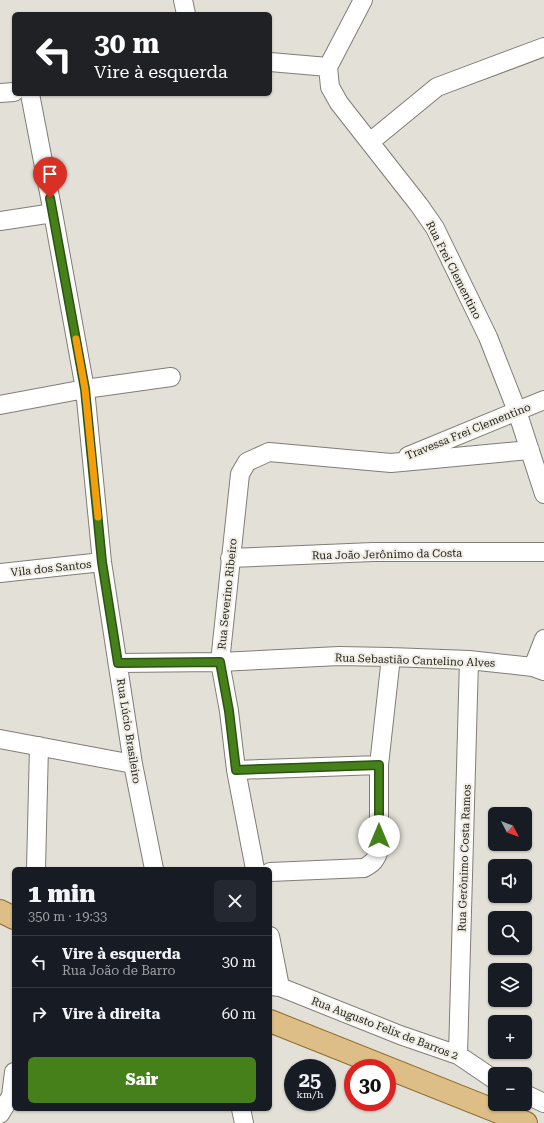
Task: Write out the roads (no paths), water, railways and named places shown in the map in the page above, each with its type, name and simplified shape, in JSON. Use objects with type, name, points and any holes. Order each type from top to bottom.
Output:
[{"type":"main road","points":[[0,911],[12,917]]},
{"type":"main road","points":[[272,1022],[524,1123]]},
{"type":"street","points":[[183,0],[186,12]]},
{"type":"street","points":[[272,62],[328,68],[363,0]]},
{"type":"street","points":[[370,142],[437,87],[544,47]]},
{"type":"street","name":"Rua Frei Clementino","points":[[328,68],[330,86],[339,102],[435,228],[488,337],[517,411],[543,485]]},
{"type":"street","points":[[0,93],[12,92]]},
{"type":"street","name":"Rua Lúcio Brasileiro","points":[[30,96],[85,389],[102,562],[133,764],[154,867]]},
{"type":"street","points":[[0,221],[53,213]]},
{"type":"street","points":[[0,405],[85,389],[171,377]]},
{"type":"street","name":"Travessa Frei Clementino","points":[[391,463],[544,400]]},
{"type":"street","name":"Travessa Frei Clementino","points":[[269,452],[391,463],[530,450]]},
{"type":"street","name":"Rua Severino Ribeiro","points":[[255,867],[236,770],[229,711],[220,662],[227,611],[230,558],[240,474],[247,462],[255,457],[269,452]]},
{"type":"street","name":"Rua João Jerônimo da Costa","points":[[230,558],[373,552],[544,552]]},
{"type":"street","name":"Vila dos Santos","points":[[0,573],[102,562]]},
{"type":"street","points":[[539,669],[544,640]]},
{"type":"street","name":"Rua Sebastião Cantelino Alves","points":[[118,663],[220,662],[339,656],[469,660],[539,669]]},
{"type":"street","points":[[272,872],[364,868],[373,864],[379,850],[379,765],[391,657]]},
{"type":"street","name":"Rua Gerônimo Costa Ramos","points":[[458,1055],[469,660]]},
{"type":"street","points":[[0,738],[133,764]]},
{"type":"street","points":[[36,867],[39,746]]},
{"type":"street","points":[[236,770],[379,765]]},
{"type":"street","points":[[272,956],[275,987]]},
{"type":"street","name":"Rua Augusto Felix de Barros 2","points":[[275,987],[400,1035],[458,1055],[488,1075]]},
{"type":"street","points":[[0,1113],[11,1096],[12,1088]]},
{"type":"street","points":[[532,1097],[544,1103]]},
{"type":"street","points":[[241,1111],[244,1123]]}]
